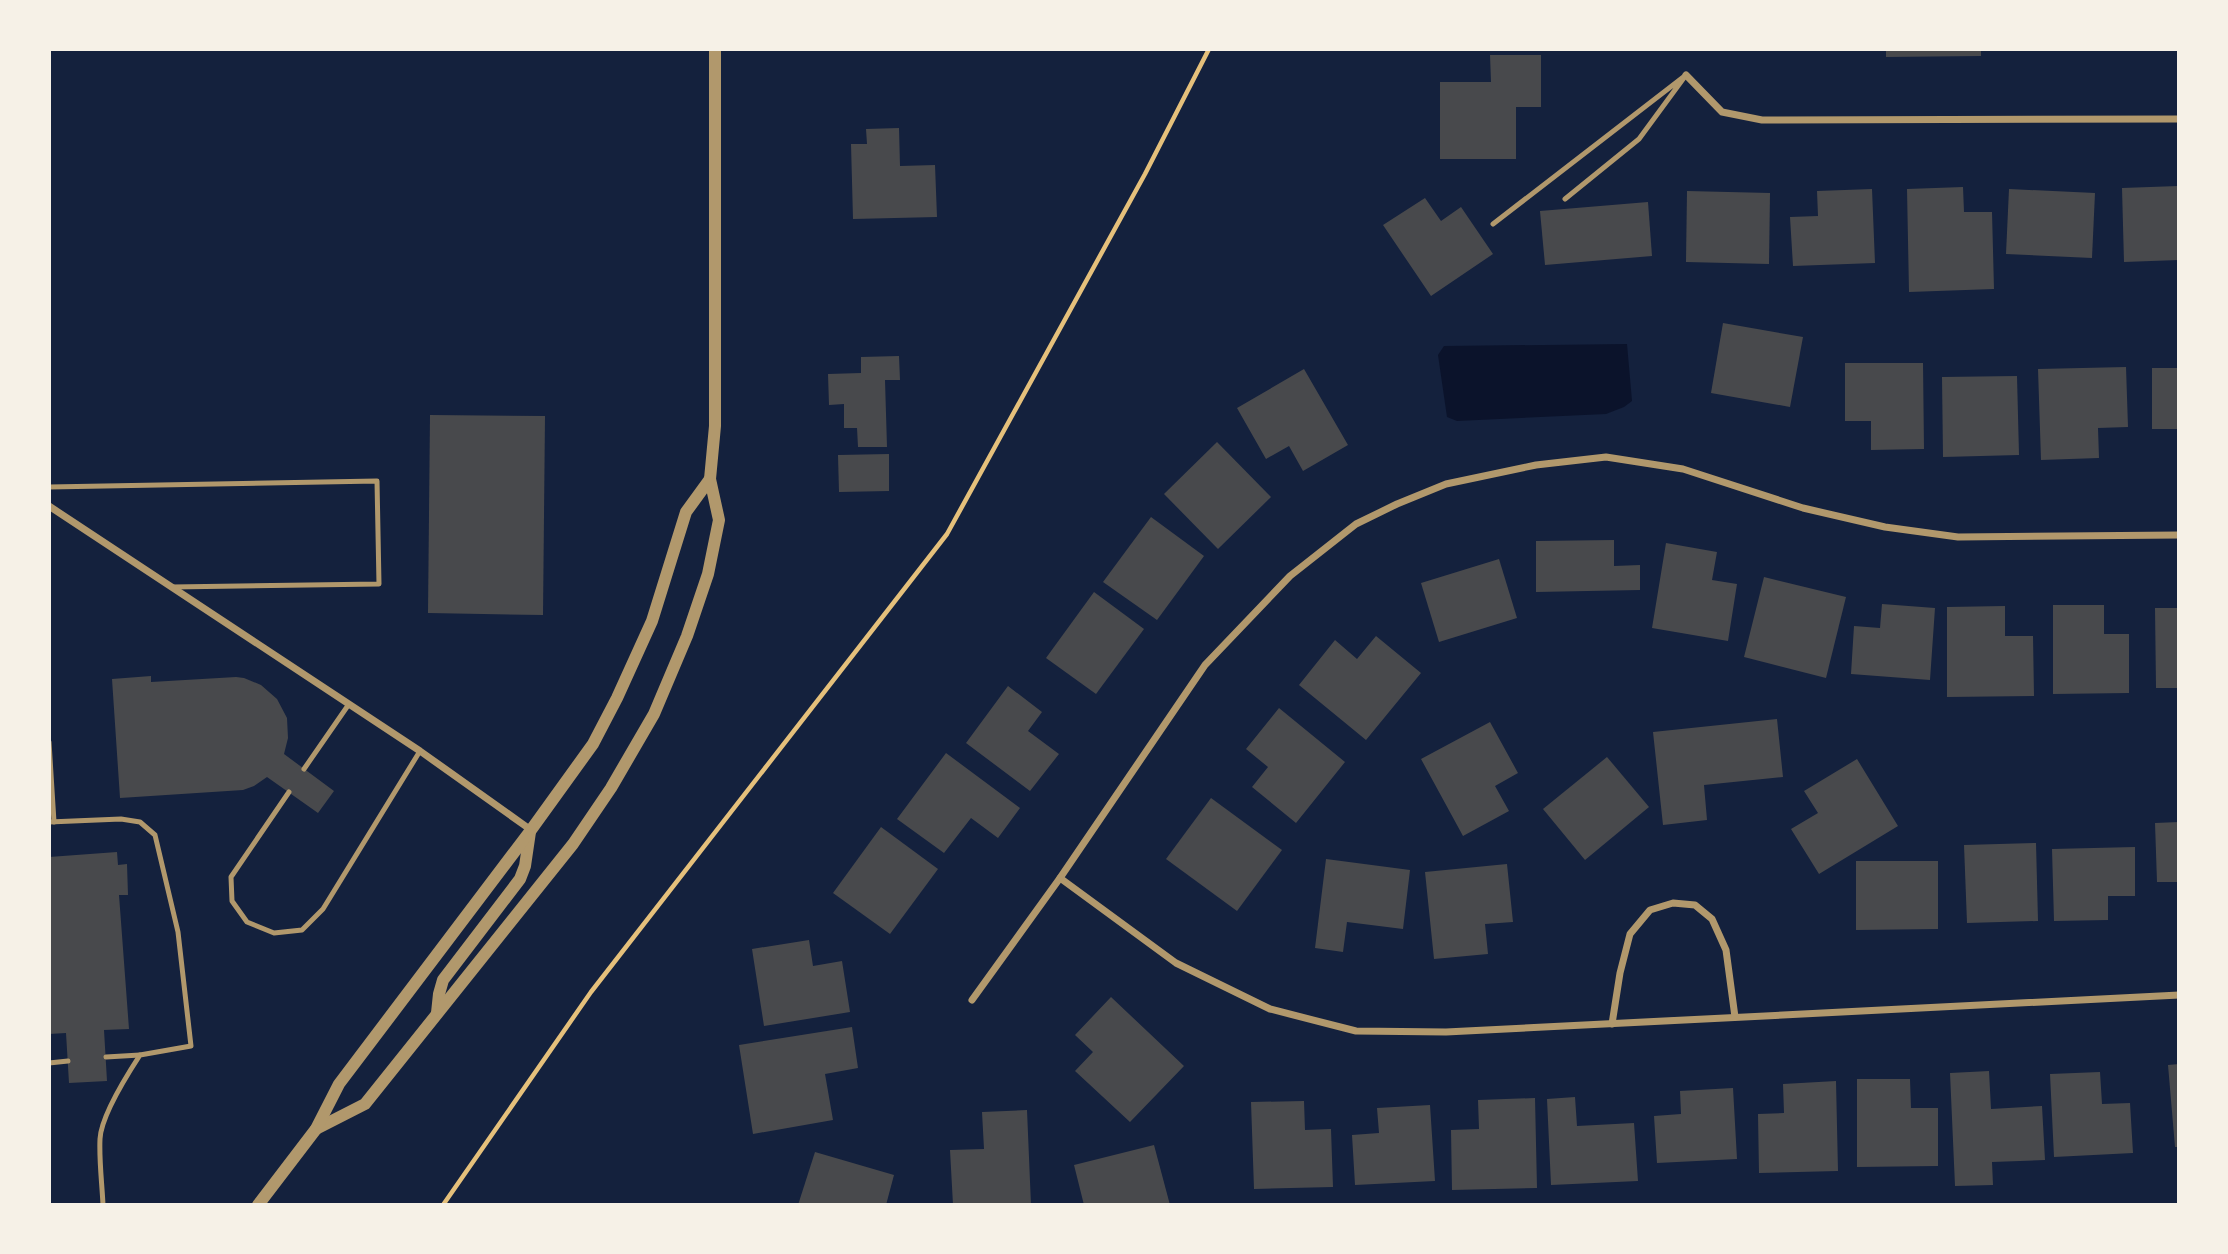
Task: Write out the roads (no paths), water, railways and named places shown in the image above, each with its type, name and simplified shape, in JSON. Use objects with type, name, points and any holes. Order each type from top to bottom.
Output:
[{"type":"street","points":[[316,1129],[365,1104],[573,844],[611,788],[654,714],[687,636],[708,574],[719,520],[710,479],[715,426],[715,49]]},
{"type":"street","points":[[1686,75],[1722,112],[1762,120],[2179,119]]},
{"type":"street","points":[[972,1000],[1060,878],[1205,665],[1290,576],[1356,524],[1446,484],[1536,466],[1606,457],[1683,469],[1802,508],[1885,527],[1958,537],[2179,535]]},
{"type":"street","points":[[258,1205],[316,1129],[338,1084],[593,744],[652,621],[686,512],[710,479]]},
{"type":"street","points":[[49,506],[420,751],[531,830]]},
{"type":"street","points":[[437,1013],[443,980],[520,879],[531,830]]},
{"type":"street","points":[[1060,878],[1176,963],[1269,1009],[1356,1031],[1446,1032],[2179,995]]},
{"type":"street","points":[[1612,1024],[1620,972],[1630,934],[1650,910],[1673,903],[1695,905],[1712,919],[1726,950],[1735,1017]]},
{"type":"lane","points":[[1565,199],[1639,139],[1686,75]]},
{"type":"lane","points":[[1493,224],[1686,75]]},
{"type":"lane","points":[[49,487],[377,481],[379,584],[169,587]]},
{"type":"lane","points":[[304,769],[349,704]]},
{"type":"lane","points":[[49,742],[51,822],[121,819],[140,822],[155,835],[178,932],[191,1046],[140,1055],[106,1057]]},
{"type":"lane","points":[[289,792],[231,877],[232,901],[247,922],[274,933],[302,930],[323,909],[420,751]]},
{"type":"lane","points":[[103,1205],[100,1136],[113,1103],[140,1055]]},
{"type":"lane","points":[[49,1063],[68,1061]]},
{"type":"water","points":[[1627,344],[1632,401],[1624,407],[1606,414],[1457,421],[1447,417],[1438,355],[1444,346]]}]
